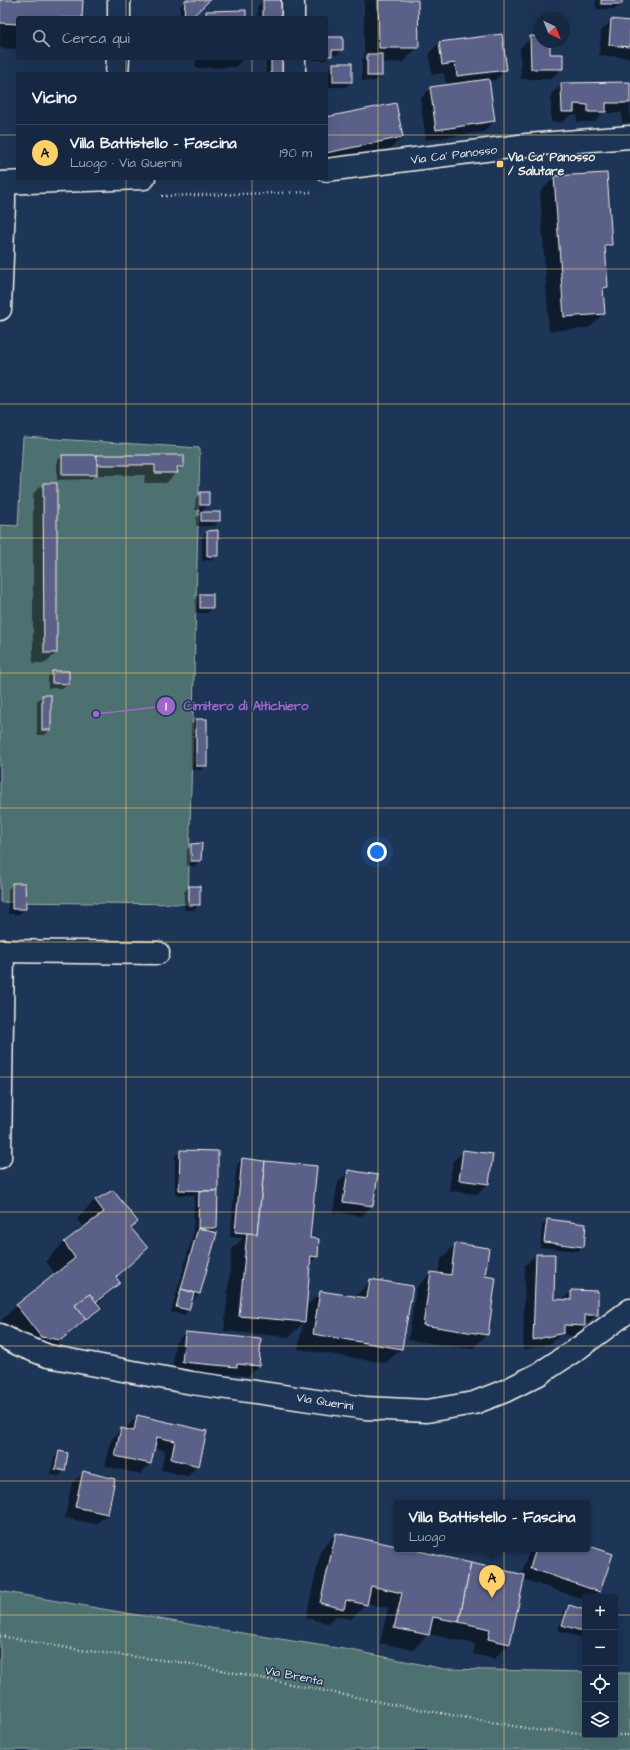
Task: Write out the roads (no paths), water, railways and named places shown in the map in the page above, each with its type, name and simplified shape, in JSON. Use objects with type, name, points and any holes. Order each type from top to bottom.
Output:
[{"type":"street","points":[[119,0],[119,16]]},
{"type":"street","points":[[293,0],[293,16]]},
{"type":"street","points":[[117,72],[118,60]]},
{"type":"street","points":[[294,60],[294,72]]},
{"type":"street","name":"Via Ca' Panosso","points":[[328,170],[527,145],[630,137]]},
{"type":"street","points":[[0,309],[4,203],[2,183],[89,180]]},
{"type":"street","points":[[0,1157],[1,951],[158,953]]},
{"type":"street","name":"Via Querini","points":[[0,1335],[48,1356],[184,1382],[365,1408],[427,1411],[474,1403],[505,1391],[539,1374],[630,1310]]},
{"type":"place","name":"Via Ca' Panosso / Salutare","points":[[500,164]]},
{"type":"place","name":"Cimitero di Altichiero","points":[[96,714]]},
{"type":"place","name":"Villa Battistello - Fascina","points":[[492,1598]]}]
